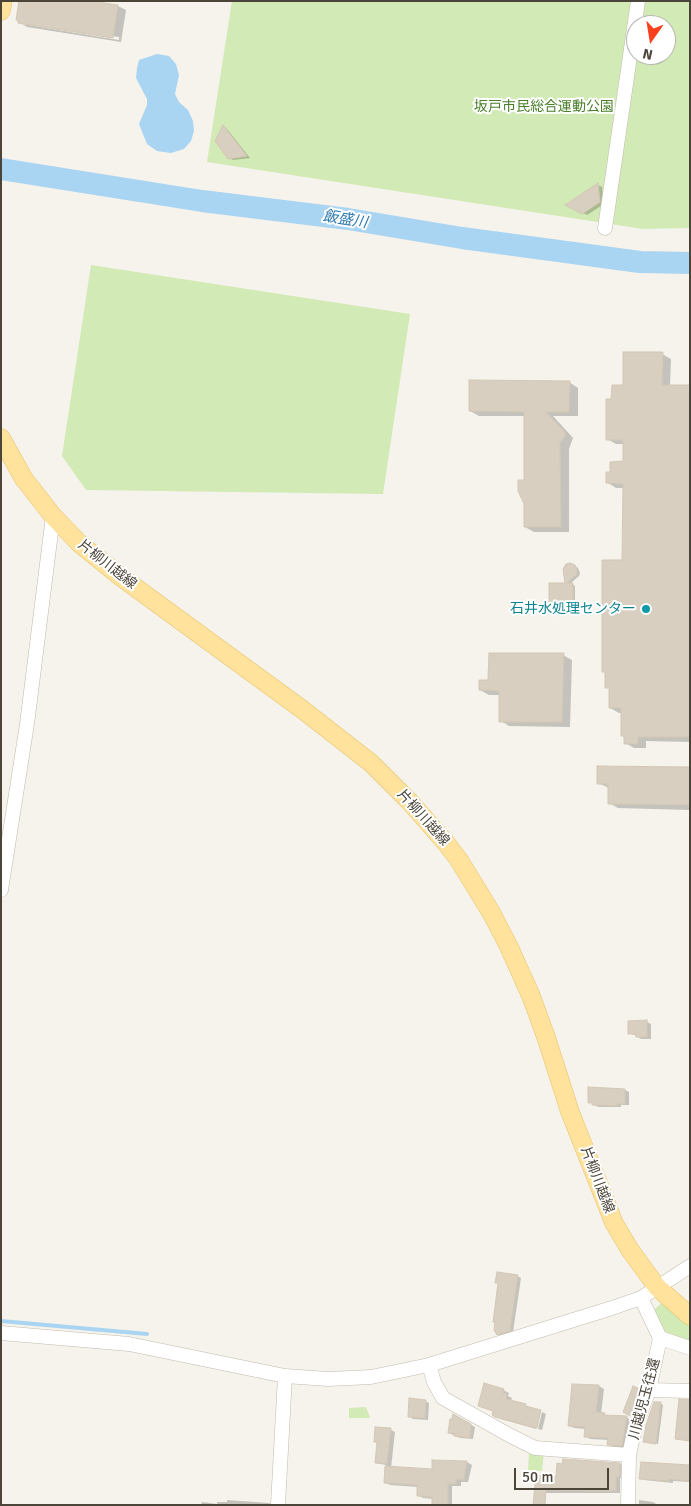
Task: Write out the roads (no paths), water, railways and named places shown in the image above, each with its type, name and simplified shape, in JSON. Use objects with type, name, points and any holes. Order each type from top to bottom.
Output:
[{"type":"main road","points":[[1,11],[3,1]]},
{"type":"main road","name":"片柳川越線","points":[[1,438],[24,479],[52,516],[79,543],[121,577],[303,710],[370,763],[410,802],[446,843],[464,868],[492,914],[531,996],[570,1112],[614,1223],[630,1250],[657,1287],[690,1316]]},
{"type":"street","points":[[605,228],[638,1]]},
{"type":"street","points":[[1,890],[27,724],[52,516]]},
{"type":"street","points":[[1,1334],[129,1344],[285,1376],[328,1379],[371,1377],[429,1365],[641,1298],[690,1266]]},
{"type":"street","name":"川越児玉往還","points":[[628,1505],[629,1455],[635,1428],[649,1390],[660,1338],[641,1298]]},
{"type":"street","points":[[660,1338],[690,1348]]},
{"type":"street","points":[[429,1365],[434,1382],[444,1398],[508,1435],[535,1448],[629,1455]]},
{"type":"street","points":[[278,1505],[285,1376]]},
{"type":"street","points":[[649,1390],[690,1391]]},
{"type":"water","points":[[157,54],[169,56],[176,64],[179,75],[175,94],[179,102],[188,110],[193,121],[194,131],[191,141],[184,149],[171,153],[157,151],[147,144],[139,124],[147,105],[147,99],[136,78],[139,60]]},
{"type":"waterway","name":"飯盛川","points":[[1,169],[202,201],[348,219],[462,238],[640,262],[690,263]]},
{"type":"waterway","points":[[1,1321],[147,1334]]},
{"type":"place","name":"石井水処理センター","points":[[646,609]]},
{"type":"park label","name":"坂戸市民総合運動公園","points":[[544,107]]}]
